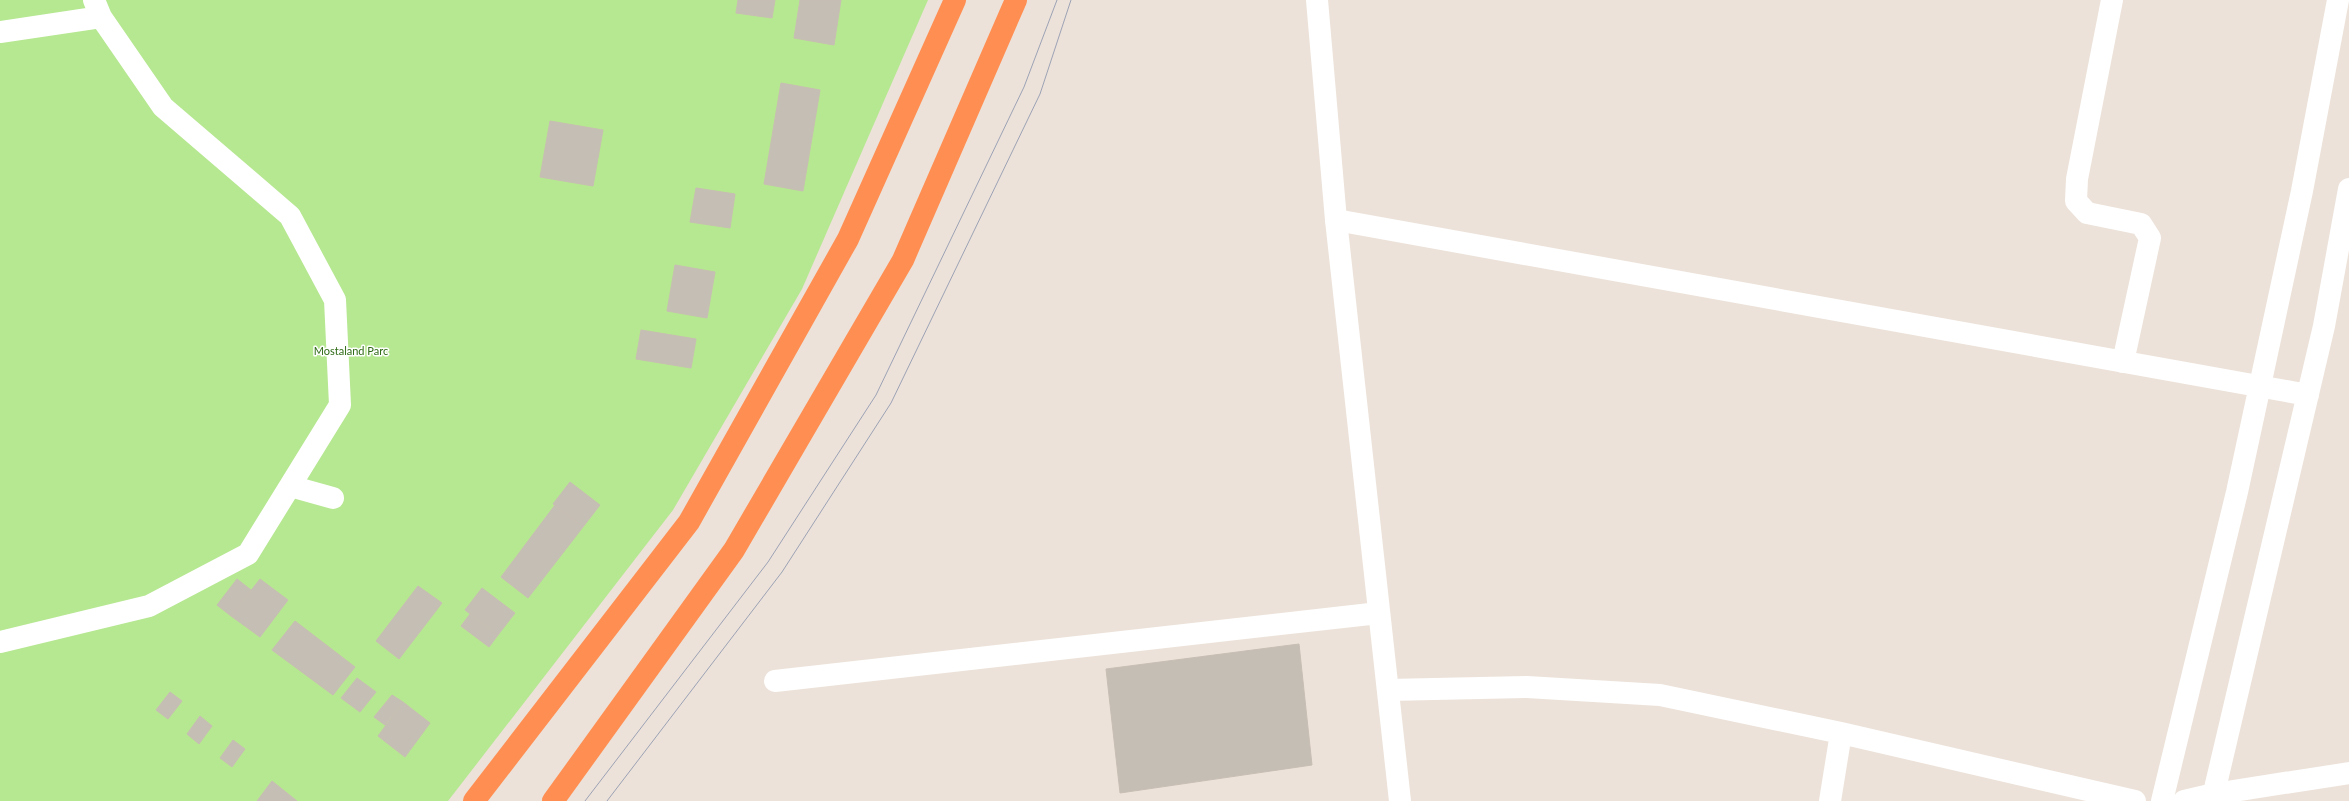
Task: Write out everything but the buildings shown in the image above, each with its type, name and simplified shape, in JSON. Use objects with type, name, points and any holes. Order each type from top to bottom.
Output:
[{"type":"highway","points":[[474,801],[689,522],[848,239],[955,0]]},
{"type":"highway","points":[[553,801],[734,550],[903,260],[1016,0]]},
{"type":"street","points":[[1317,0],[1336,220],[1400,801]]},
{"type":"street","points":[[2112,0],[2077,179],[2076,201],[2087,213],[2141,224],[2150,238],[2123,362]]},
{"type":"street","points":[[2162,801],[2237,492],[2302,191],[2338,0]]},
{"type":"street","points":[[0,32],[97,9],[163,107],[290,216],[335,300],[340,404],[248,554],[149,606],[0,642]]},
{"type":"street","points":[[2213,798],[2324,326],[2349,189]]},
{"type":"street","points":[[1336,220],[2308,395]]},
{"type":"street","points":[[290,486],[333,498]]},
{"type":"street","points":[[775,681],[1379,613]]},
{"type":"street","points":[[1388,690],[1527,687],[1660,695],[1841,733],[2135,801]]},
{"type":"street","points":[[1830,801],[1841,733]]},
{"type":"street","points":[[2184,801],[2213,798],[2349,773]]},
{"type":"green space","name":"Mostaland Parc","points":[[0,0],[928,0],[802,289],[673,510],[448,801],[0,801]]},
{"type":"tram line","points":[[585,801],[768,562],[876,395],[1024,87],[1057,0]]},
{"type":"tram line","points":[[607,801],[782,572],[891,403],[1040,94],[1071,0]]}]
